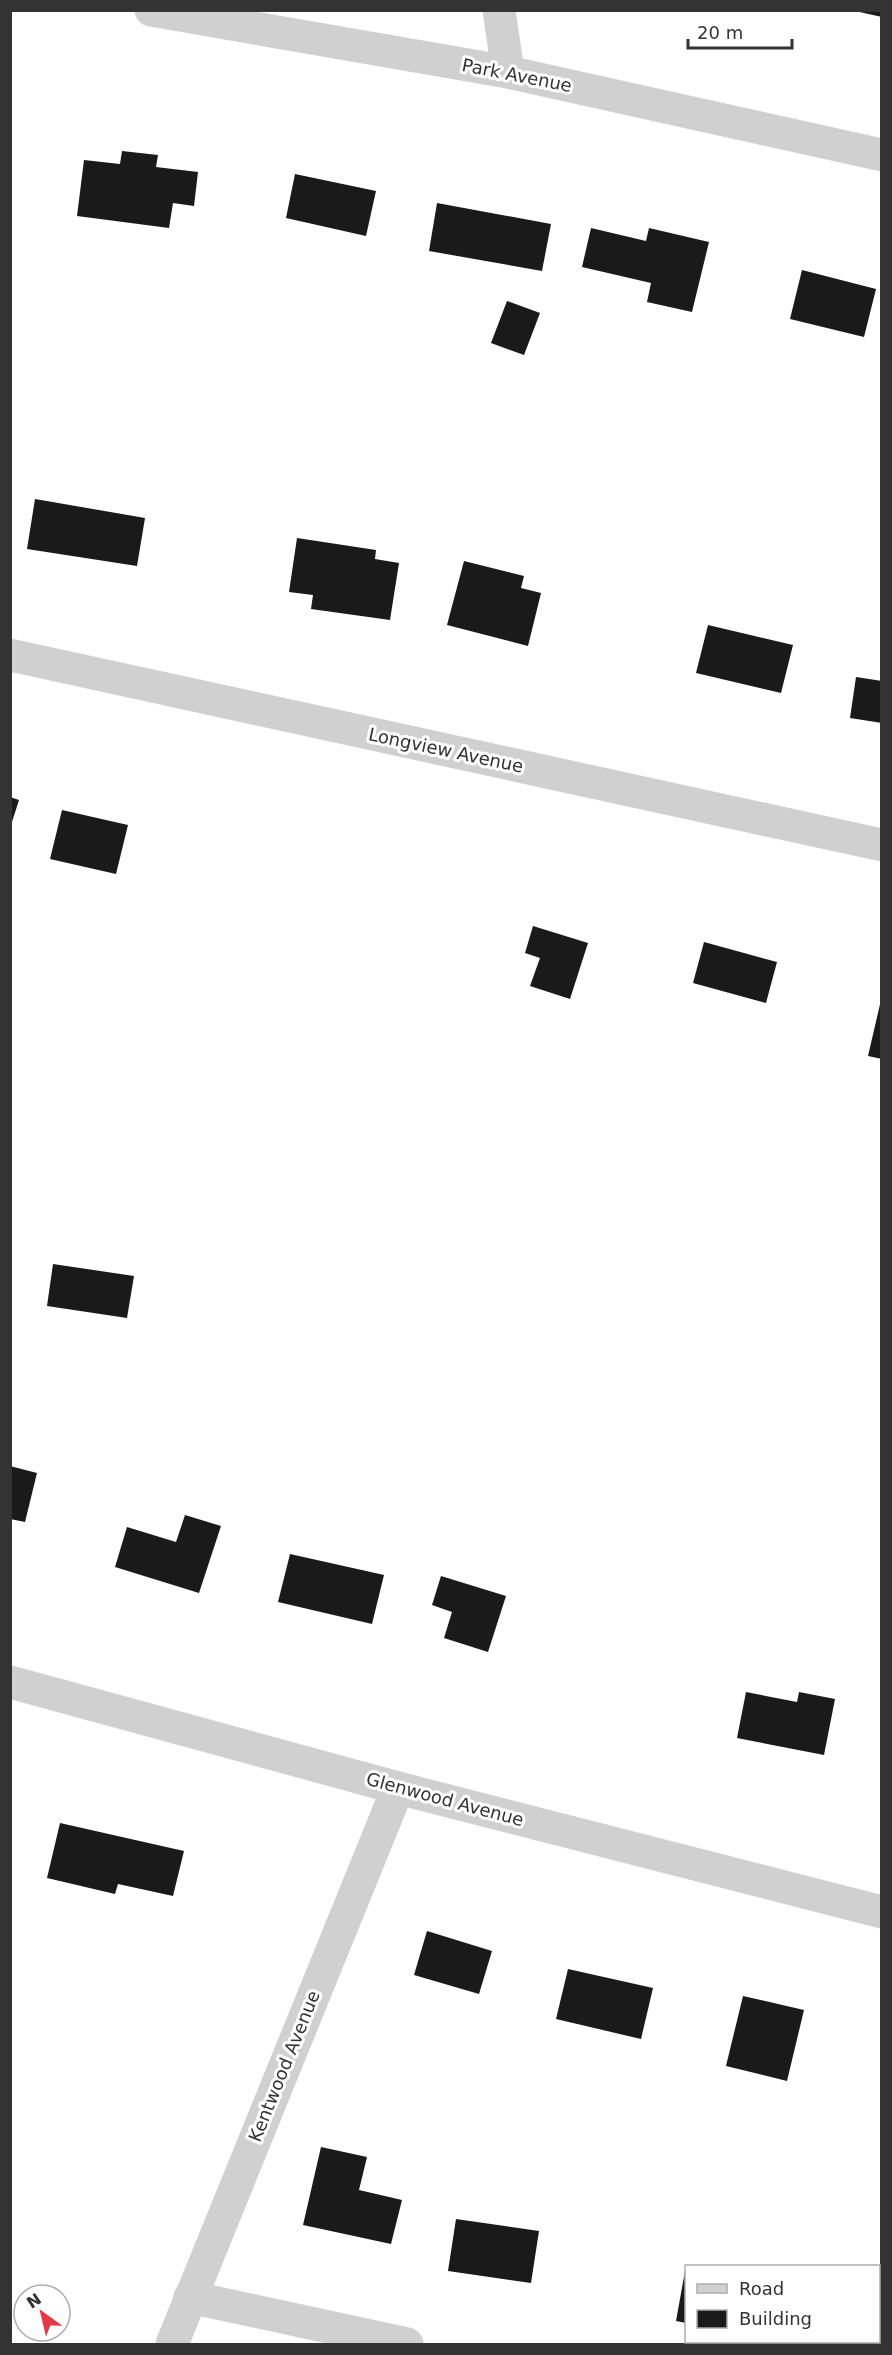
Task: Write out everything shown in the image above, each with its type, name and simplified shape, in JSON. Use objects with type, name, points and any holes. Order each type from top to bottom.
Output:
[{"type":"street","name":"Park Avenue","points":[[151,10],[508,72],[882,155]]},
{"type":"street","points":[[499,10],[508,72]]},
{"type":"street","name":"Longview Avenue","points":[[10,655],[882,844]]},
{"type":"street","name":"Glenwood Avenue","points":[[10,1682],[398,1788],[882,1912]]},
{"type":"street","name":"Kentwood Avenue","points":[[172,2344],[189,2297],[398,1788]]},
{"type":"street","points":[[189,2297],[407,2344]]},
{"type":"building","points":[[882,10],[882,17],[855,11]]},
{"type":"building","points":[[122,151],[158,155],[156,167],[198,172],[194,206],[173,203],[169,228],[77,216],[84,160],[120,164]]},
{"type":"building","points":[[295,174],[376,191],[366,236],[286,218]]},
{"type":"building","points":[[437,203],[551,224],[542,271],[429,251]]},
{"type":"building","points":[[591,228],[646,241],[649,228],[709,242],[692,312],[647,302],[651,283],[582,267]]},
{"type":"building","points":[[802,270],[876,289],[864,337],[790,319]]},
{"type":"building","points":[[507,301],[540,313],[524,355],[491,343]]},
{"type":"building","points":[[35,499],[145,518],[137,566],[27,549]]},
{"type":"building","points":[[297,538],[376,550],[375,559],[399,563],[390,620],[311,609],[313,595],[289,592]]},
{"type":"building","points":[[464,561],[524,576],[521,588],[541,593],[528,646],[447,625]]},
{"type":"building","points":[[708,625],[793,645],[781,693],[696,673]]},
{"type":"building","points":[[856,677],[882,681],[882,723],[850,718]]},
{"type":"building","points":[[10,797],[19,800],[11,825],[10,825]]},
{"type":"building","points":[[62,810],[128,825],[116,874],[50,859]]},
{"type":"building","points":[[533,926],[588,943],[570,999],[530,986],[540,958],[525,953]]},
{"type":"building","points":[[704,942],[777,962],[766,1003],[693,983]]},
{"type":"building","points":[[882,1000],[882,1059],[868,1056]]},
{"type":"building","points":[[53,1264],[134,1276],[127,1318],[47,1306]]},
{"type":"building","points":[[10,1466],[37,1473],[25,1522],[10,1519]]},
{"type":"building","points":[[185,1515],[221,1526],[199,1593],[115,1567],[127,1527],[176,1542]]},
{"type":"building","points":[[290,1554],[384,1575],[372,1624],[278,1602]]},
{"type":"building","points":[[441,1576],[506,1596],[488,1652],[444,1638],[452,1612],[432,1605]]},
{"type":"building","points":[[746,1692],[797,1702],[799,1692],[835,1699],[824,1755],[737,1738]]},
{"type":"building","points":[[60,1823],[184,1851],[173,1896],[118,1884],[115,1894],[47,1878]]},
{"type":"building","points":[[427,1931],[492,1951],[479,1994],[414,1975]]},
{"type":"building","points":[[568,1969],[653,1988],[641,2039],[556,2019]]},
{"type":"building","points":[[743,1996],[804,2010],[787,2081],[726,2066]]},
{"type":"building","points":[[321,2147],[367,2157],[359,2190],[402,2200],[391,2244],[303,2225]]},
{"type":"building","points":[[456,2219],[539,2231],[531,2283],[448,2271]]},
{"type":"building","points":[[685,2271],[685,2323],[676,2321]]},
{"type":"building","points":[[793,2343],[860,2343],[860,2344]]}]
